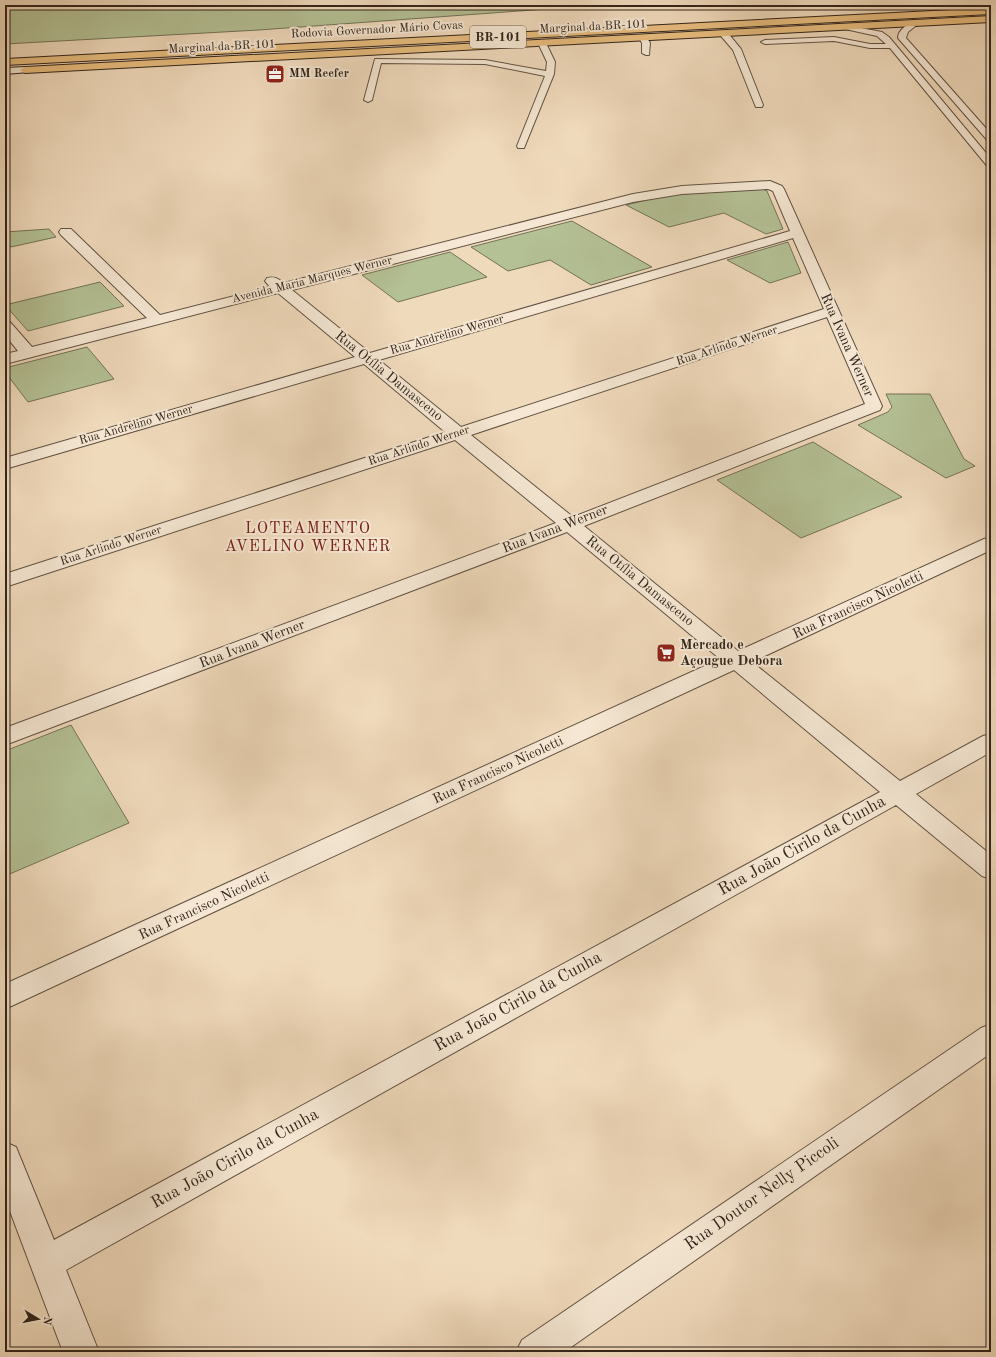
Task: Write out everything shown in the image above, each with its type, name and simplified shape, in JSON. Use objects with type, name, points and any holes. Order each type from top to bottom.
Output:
[{"type":"main road","name":"Rodovia Governador Mário Covas","points":[[5,57],[991,7]]},
{"type":"main road","name":"Rodovia Governador Mário Covas","points":[[5,62],[991,11]]},
{"type":"main road","name":"Marginal da BR-101","points":[[25,70],[991,19]]},
{"type":"street","name":"Marginal da BR-101","points":[[5,71],[25,70]]},
{"type":"street","name":"Avenida Maria Marques Werner","points":[[5,359],[17,347],[146,310],[276,284],[651,194],[682,190],[770,185]]},
{"type":"street","name":"Rua Ivana Werner","points":[[5,737],[570,524],[874,406],[778,189],[770,185]]},
{"type":"street","points":[[66,232],[157,320]]},
{"type":"street","name":"Rua Andrelino Werner","points":[[5,464],[797,233]]},
{"type":"street","name":"Avenida Maria Marques Werner","points":[[17,347],[157,320],[276,284]]},
{"type":"street","name":"Rua Otília Damasceno","points":[[276,284],[991,869]]},
{"type":"street","name":"Rua Arlindo Werner","points":[[5,581],[832,311]]},
{"type":"street","points":[[5,325],[17,347]]},
{"type":"street","name":"Rua Francisco Nicoletti","points":[[5,997],[991,543]]},
{"type":"street","name":"Rua João Cirilo da Cunha","points":[[46,1263],[991,742]]},
{"type":"street","name":"Rua Doutor Nelly Piccoli","points":[[534,1352],[991,1037]]},
{"type":"street","points":[[5,1157],[81,1352]]},
{"type":"lane","points":[[902,34],[915,23]]},
{"type":"lane","points":[[848,27],[879,34],[902,34]]},
{"type":"lane","points":[[724,34],[737,49],[759,105]]},
{"type":"lane","points":[[879,34],[892,46],[991,165]]},
{"type":"lane","points":[[902,34],[902,38],[991,139]]},
{"type":"lane","points":[[643,38],[646,43],[646,53]]},
{"type":"lane","points":[[765,42],[834,39],[870,46],[892,46]]},
{"type":"lane","points":[[521,146],[550,74],[551,62],[542,43]]},
{"type":"lane","points":[[368,100],[378,61],[485,62],[550,74]]},
{"type":"green space","points":[[39,5],[628,5],[574,7],[259,30],[5,44],[5,9]]},
{"type":"green space","points":[[763,189],[767,191],[783,229],[766,234],[724,213],[669,227],[626,205],[667,195]]},
{"type":"green space","points":[[572,221],[652,267],[591,285],[550,260],[508,271],[471,247]]},
{"type":"green space","points":[[49,229],[56,237],[11,247],[5,240],[5,232]]},
{"type":"green space","points":[[788,242],[801,273],[770,283],[727,260]]},
{"type":"green space","points":[[450,252],[487,277],[398,302],[362,275]]},
{"type":"green space","points":[[100,282],[124,306],[28,331],[5,305]]},
{"type":"green space","points":[[87,347],[114,379],[28,402],[5,372],[5,368]]},
{"type":"green space","points":[[886,394],[930,394],[964,459],[975,466],[946,478],[858,425],[888,412],[892,407]]},
{"type":"green space","points":[[813,442],[902,497],[801,538],[717,480]]},
{"type":"green space","points":[[71,725],[129,823],[5,876],[5,751]]},
{"type":"place","name":"MM Reefer","points":[[275,74]]},
{"type":"place","name":"Mercado e Açougue Debora","points":[[666,653]]},
{"type":"district","name":"LOTEAMENTO AVELINO WERNER","points":[[308,538]]}]
